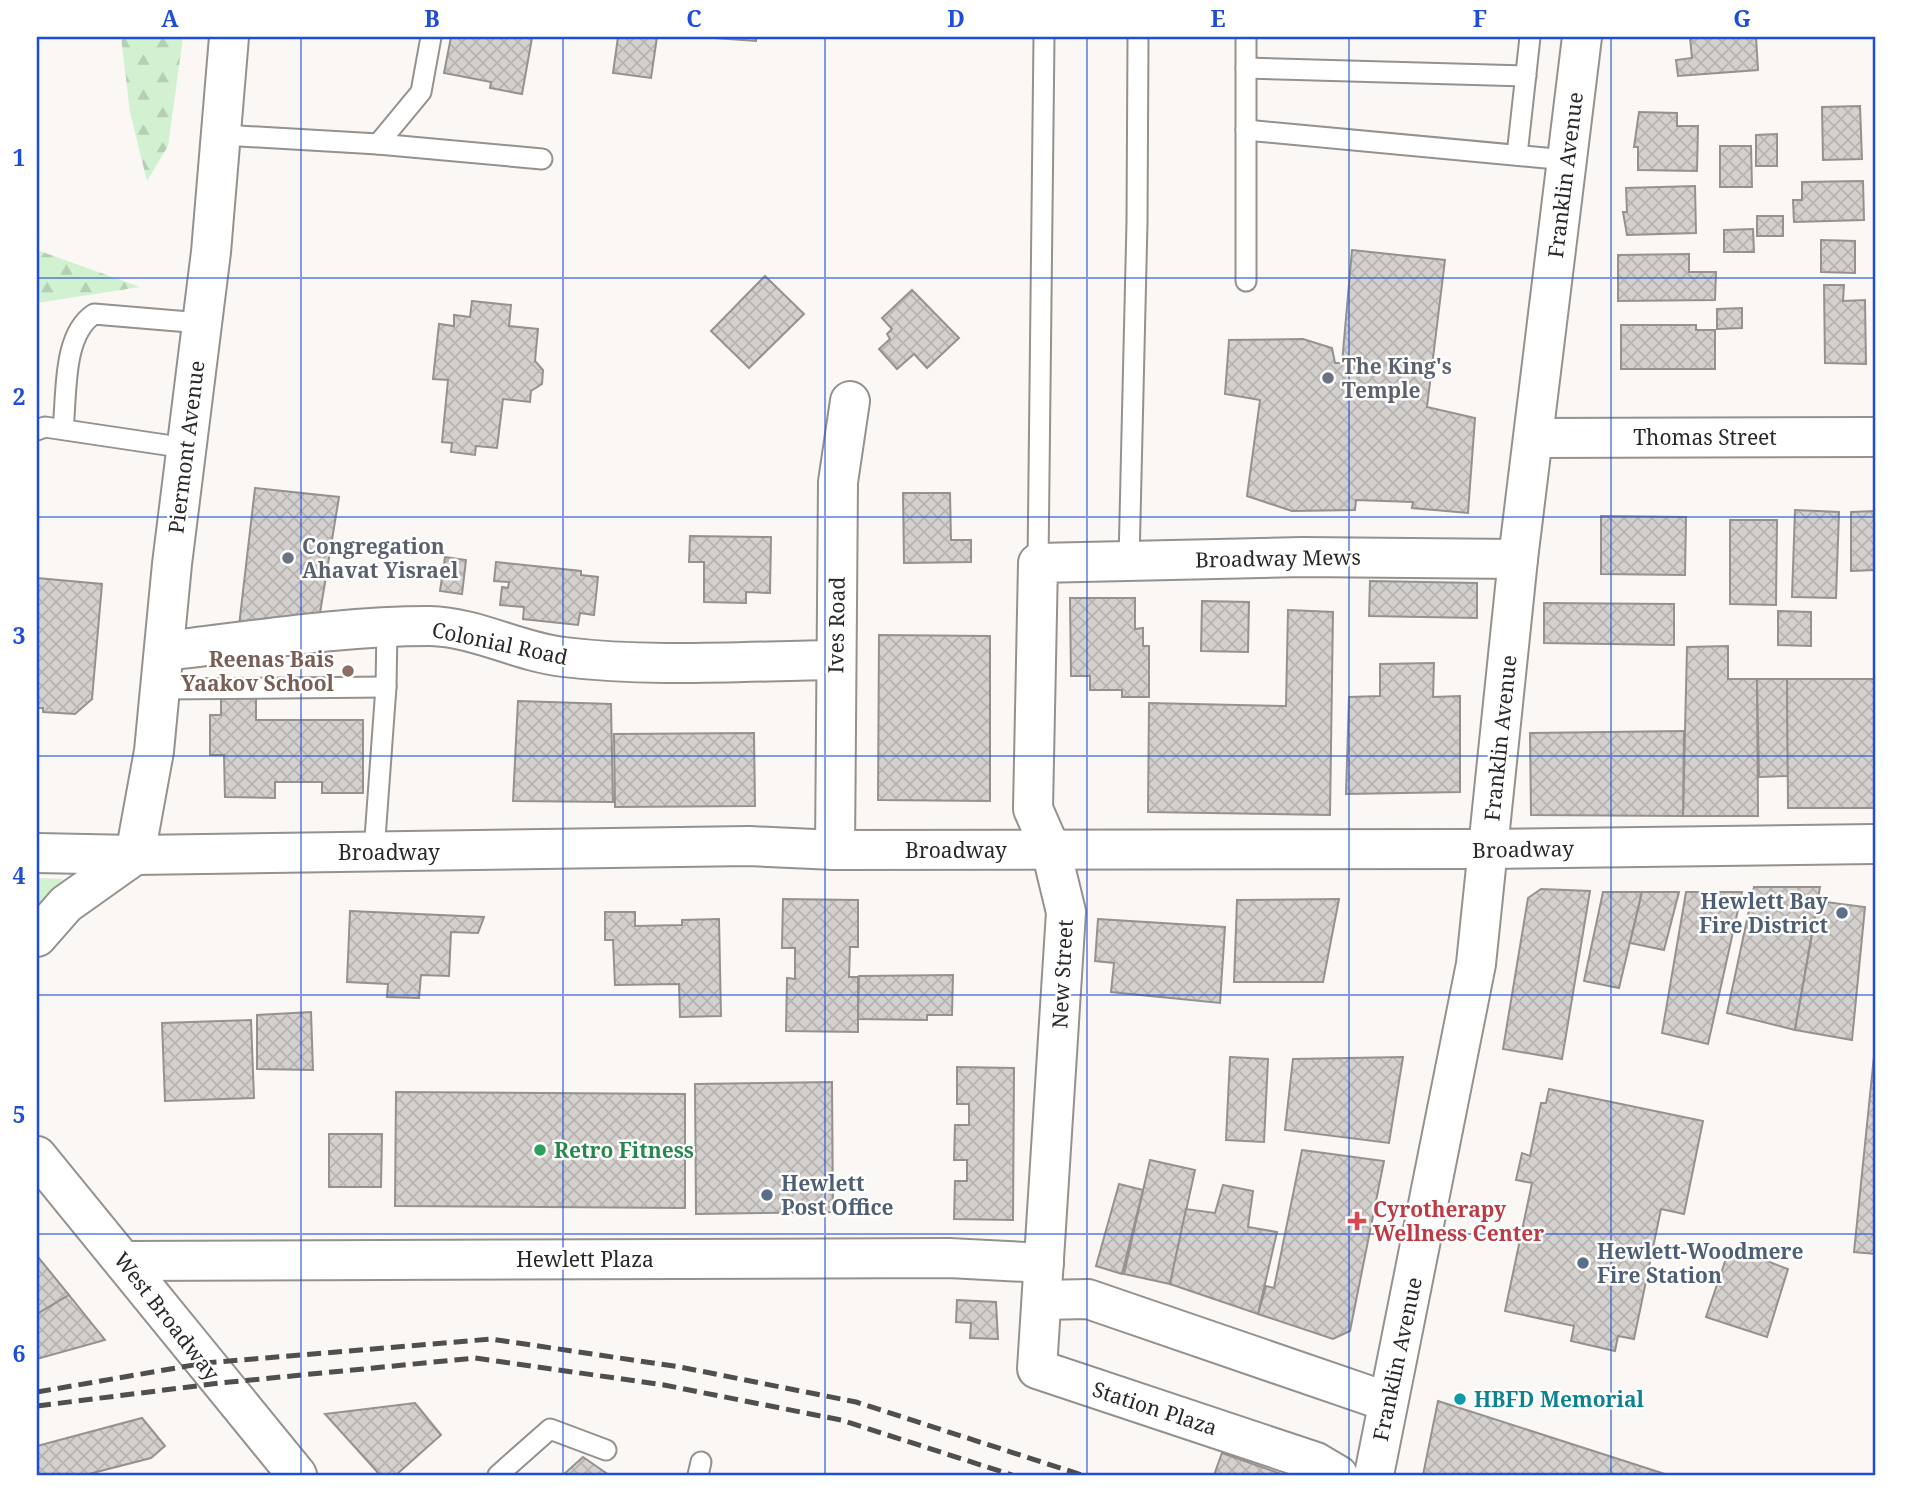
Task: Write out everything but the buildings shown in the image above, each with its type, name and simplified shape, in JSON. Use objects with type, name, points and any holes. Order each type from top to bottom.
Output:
[{"type":"street","name":"Piermont Avenue","points":[[135,855],[150,785],[222,135],[229,37]]},
{"type":"street","name":"Franklin Avenue","points":[[1374,1475],[1476,964],[1518,559],[1535,438],[1582,37]]},
{"type":"street","name":"Ives Road","points":[[835,850],[838,482],[850,401]]},
{"type":"street","name":"Thomas Street","points":[[1535,438],[1875,437]]},
{"type":"street","name":"Broadway Mews","points":[[1038,563],[1302,556],[1518,559]]},
{"type":"street","name":"New Street","points":[[1038,563],[1033,809],[1051,850],[1066,912],[1044,1281]]},
{"type":"street","name":"Colonial Road","points":[[165,651],[387,628],[432,626],[478,634],[553,656],[604,662],[836,660]]},
{"type":"street","name":"Broadway","points":[[37,852],[135,855],[749,846],[835,850],[1051,850],[1488,849],[1875,844]]},
{"type":"street","points":[[37,937],[66,904],[135,855]]},
{"type":"street","name":"West Broadway","points":[[37,1156],[297,1475]]},
{"type":"street","name":"Hewlett Plaza","points":[[125,1261],[937,1258],[1044,1281]]},
{"type":"street","points":[[1044,1281],[1088,1299],[1388,1402]]},
{"type":"street","name":"Station Plaza","points":[[1044,1281],[1037,1369],[1316,1461],[1338,1475]]},
{"type":"lane","points":[[378,144],[421,92],[431,37]]},
{"type":"lane","points":[[1038,563],[1044,37]]},
{"type":"lane","points":[[1129,561],[1137,222],[1138,37]]},
{"type":"lane","points":[[1246,37],[1246,281]]},
{"type":"lane","points":[[1517,155],[1530,37]]},
{"type":"lane","points":[[1246,68],[1526,76]]},
{"type":"lane","points":[[1246,130],[1567,160]]},
{"type":"lane","points":[[222,135],[378,144],[542,159]]},
{"type":"lane","points":[[63,429],[70,363],[79,328],[87,319],[94,314],[201,323]]},
{"type":"lane","points":[[37,430],[45,427],[63,429],[186,448]]},
{"type":"lane","points":[[374,852],[386,687],[387,628]]},
{"type":"lane","points":[[161,689],[386,687]]},
{"type":"lane","points":[[498,1475],[550,1429],[607,1450]]},
{"type":"green space","points":[[121,37],[183,37],[168,146],[147,181],[130,112]]},
{"type":"green space","points":[[37,250],[140,287],[37,303]]},
{"type":"green space","points":[[37,878],[63,879],[37,911]]},
{"type":"railway","points":[[37,1392],[205,1363],[491,1339],[680,1367],[856,1402],[1082,1475]]},
{"type":"railway","points":[[37,1406],[220,1383],[475,1358],[664,1385],[841,1420],[1012,1475]]},
{"type":"place","name":"The King's Temple","points":[[1328,378]]},
{"type":"place","name":"Congregation Ahavat Yisrael","points":[[288,558]]},
{"type":"place","name":"Reenas Bais Yaakov School","points":[[348,671]]},
{"type":"place","name":"Hewlett Bay Fire District","points":[[1842,913]]},
{"type":"place","name":"Retro Fitness","points":[[540,1150]]},
{"type":"place","name":"Hewlett Post Office","points":[[767,1195]]},
{"type":"place","name":"Cyrotherapy Wellness Center","points":[[1357,1221]]},
{"type":"place","name":"Hewlett-Woodmere Fire Station","points":[[1583,1263]]},
{"type":"place","name":"HBFD Memorial","points":[[1460,1399]]}]
